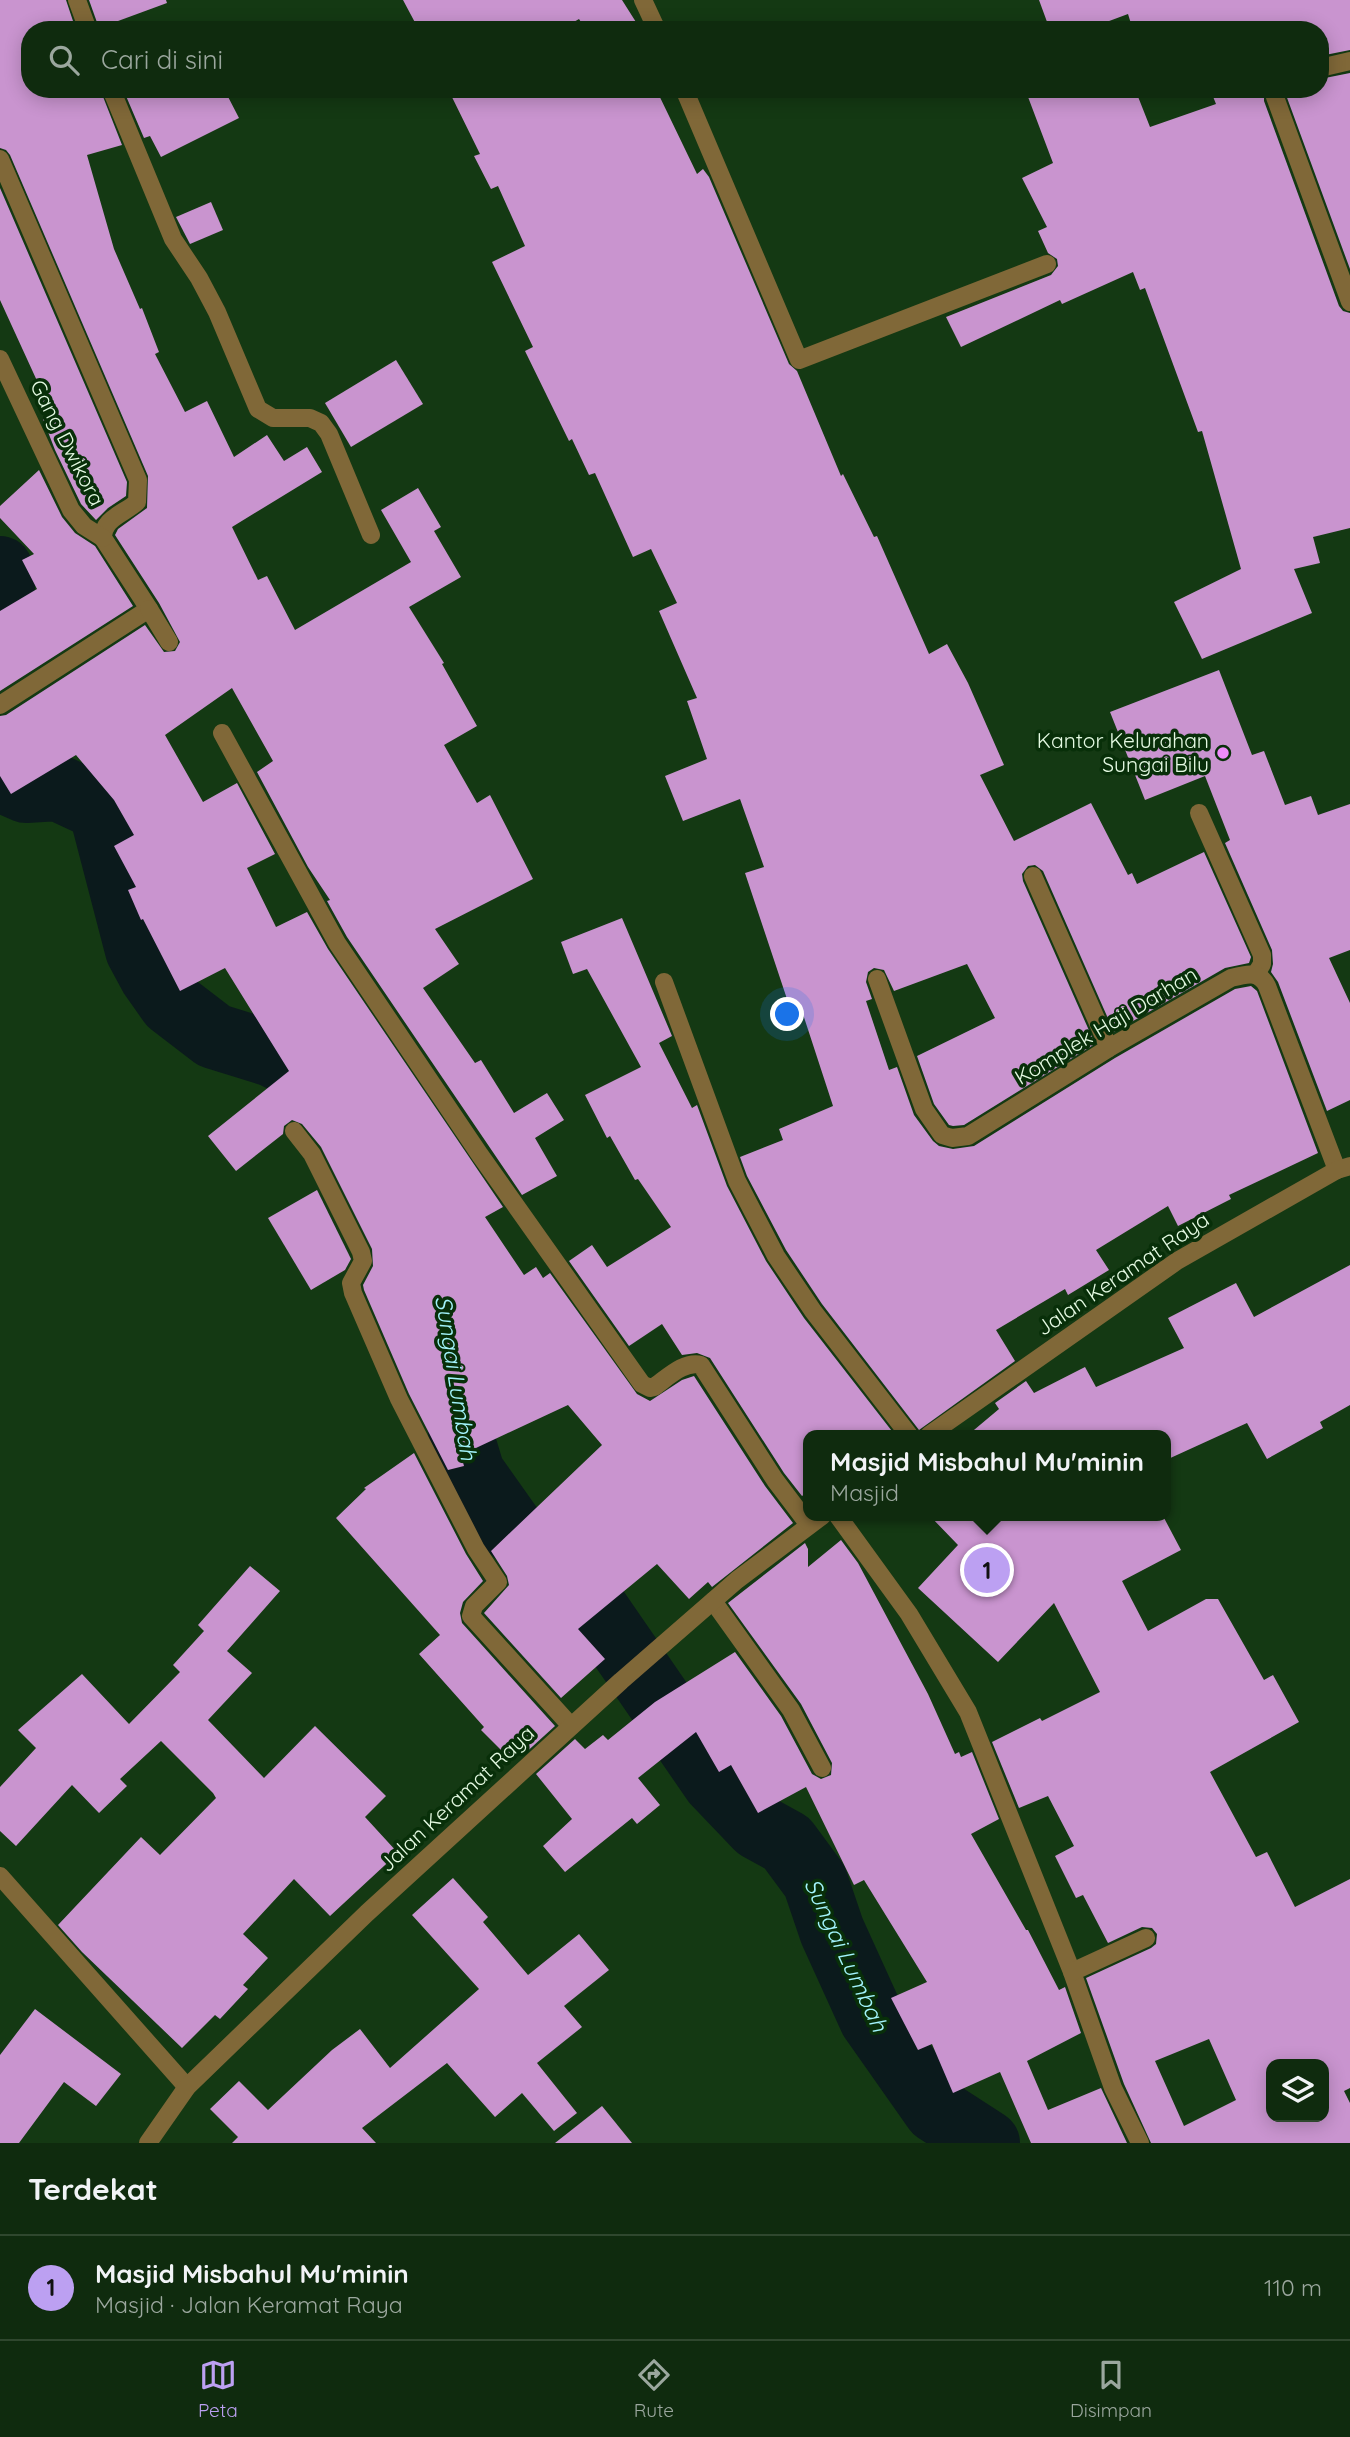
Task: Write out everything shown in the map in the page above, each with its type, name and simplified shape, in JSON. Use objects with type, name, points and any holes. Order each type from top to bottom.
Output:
[{"type":"street","points":[[77,0],[85,21]]},
{"type":"street","points":[[643,0],[653,21]]},
{"type":"street","points":[[1329,66],[1350,61]]},
{"type":"street","points":[[115,98],[173,239],[199,278],[217,312],[258,409],[273,418],[310,418],[321,423],[329,434],[371,535]]},
{"type":"street","points":[[688,98],[799,360],[1047,264]]},
{"type":"street","points":[[1275,98],[1350,302]]},
{"type":"street","points":[[0,159],[138,480],[136,502],[127,511],[109,520],[103,530],[103,538]]},
{"type":"street","name":"Gang Dwikora","points":[[0,359],[71,510],[84,526],[103,538],[169,642]]},
{"type":"street","points":[[0,705],[149,609]]},
{"type":"street","points":[[222,733],[337,943],[480,1155],[642,1384],[654,1387],[687,1365],[701,1365],[775,1480],[803,1508]]},
{"type":"street","points":[[1199,813],[1262,955],[1262,964],[1256,974],[1263,978],[1267,986],[1343,1168]]},
{"type":"street","points":[[1033,877],[1108,1048]]},
{"type":"street","name":"Komplek Haji Darhan","points":[[877,979],[924,1109],[942,1135],[951,1138],[968,1136],[1108,1048],[1231,978],[1256,974]]},
{"type":"street","points":[[664,982],[737,1181],[776,1256],[813,1311],[905,1430]]},
{"type":"street","points":[[294,1131],[312,1154],[361,1252],[363,1261],[351,1283],[353,1293],[399,1399],[476,1549],[498,1582],[497,1586],[474,1606],[471,1616],[571,1726]]},
{"type":"street","name":"Jalan Keramat Raya","points":[[936,1430],[1177,1261],[1343,1168]]},
{"type":"street","name":"Jalan Keramat Raya","points":[[148,2143],[187,2088],[367,1913],[621,1681],[737,1580],[816,1521]]},
{"type":"street","points":[[842,1521],[908,1614],[968,1712],[1072,1972],[1113,2088],[1140,2143]]},
{"type":"street","points":[[713,1601],[791,1710],[822,1768]]},
{"type":"street","points":[[0,1875],[187,2088]]},
{"type":"street","points":[[1072,1972],[1146,1938]]},
{"type":"building","points":[[0,0],[66,0],[73,21],[21,21],[21,98],[104,98],[122,145],[87,155],[114,249],[140,309],[142,308],[159,352],[155,354],[185,412],[207,401],[234,457],[267,435],[284,461],[307,447],[322,472],[232,527],[258,580],[267,576],[295,630],[411,562],[381,510],[418,488],[441,527],[434,531],[461,577],[409,607],[444,663],[442,664],[477,726],[444,745],[477,803],[490,795],[533,879],[435,929],[459,964],[423,988],[475,1063],[481,1060],[514,1113],[547,1093],[564,1120],[535,1138],[557,1176],[522,1195],[347,937],[327,901],[330,900],[308,867],[257,772],[273,761],[232,688],[165,735],[203,802],[237,783],[275,854],[247,868],[276,927],[307,912],[328,949],[503,1207],[485,1217],[524,1275],[536,1267],[543,1278],[550,1273],[637,1394],[650,1401],[682,1380],[694,1376],[765,1486],[793,1523],[712,1587],[708,1582],[689,1599],[657,1564],[578,1629],[605,1659],[561,1698],[484,1613],[509,1585],[507,1576],[491,1551],[602,1445],[568,1405],[461,1455],[464,1466],[448,1470],[409,1394],[364,1290],[363,1285],[373,1266],[372,1249],[321,1147],[302,1124],[292,1120],[284,1126],[283,1134],[236,1171],[208,1136],[289,1071],[225,968],[180,991],[143,919],[141,920],[128,890],[136,887],[114,846],[134,835],[114,800],[76,755],[11,794],[0,776],[0,716],[6,715],[145,625],[164,652],[175,651],[180,642],[159,603],[115,535],[118,529],[147,508],[148,476],[10,155],[0,148]]},
{"type":"building","points":[[89,0],[166,0],[167,3],[118,21],[96,21]]},
{"type":"building","points":[[403,0],[622,0],[635,21],[579,19],[414,21]]},
{"type":"building","points":[[1039,0],[1350,0],[1350,50],[1329,54],[1329,21],[1130,21],[1128,14],[1109,21],[1047,21]]},
{"type":"building","points":[[1350,73],[1350,269],[1287,98],[1329,98],[1329,77]]},
{"type":"building","points":[[127,98],[229,98],[239,118],[161,157],[150,136],[144,138]]},
{"type":"building","points":[[452,98],[660,98],[697,174],[703,169],[709,177],[789,364],[797,371],[841,476],[843,474],[874,537],[877,536],[929,654],[947,644],[968,683],[1004,765],[980,775],[1014,841],[1091,803],[1128,875],[1132,873],[1137,884],[1204,852],[1251,957],[1249,963],[1225,968],[1114,1032],[1043,871],[1035,865],[1028,866],[1022,874],[1023,881],[1095,1044],[964,1125],[953,1126],[949,1125],[934,1104],[917,1056],[995,1018],[967,964],[894,991],[884,970],[874,968],[868,972],[866,982],[872,999],[866,1001],[889,1070],[897,1067],[914,1115],[939,1146],[953,1149],[974,1146],[1115,1058],[1235,989],[1251,986],[1257,991],[1318,1153],[1229,1195],[1231,1199],[1178,1226],[1168,1206],[1096,1250],[1109,1270],[1068,1295],[1065,1289],[996,1330],[1015,1361],[919,1430],[822,1304],[786,1250],[747,1176],[740,1157],[783,1140],[779,1129],[833,1106],[800,1005],[790,1008],[745,873],[764,867],[740,799],[683,821],[665,776],[707,759],[687,701],[697,698],[659,611],[677,603],[651,549],[633,557],[595,473],[589,475],[572,439],[569,441],[525,351],[533,347],[492,262],[525,246],[498,186],[491,189],[474,156],[480,154]]},
{"type":"building","points":[[1028,98],[1139,98],[1150,127],[1216,104],[1214,98],[1264,98],[1339,306],[1350,313],[1350,528],[1313,537],[1320,563],[1294,569],[1312,613],[1202,659],[1174,602],[1241,569],[1202,431],[1198,432],[1145,288],[1140,290],[1133,272],[1062,304],[1060,300],[961,347],[946,317],[1051,275],[1058,266],[1057,259],[1048,253],[1038,231],[1047,227],[1022,178],[1053,163]]},
{"type":"building","points":[[0,188],[127,482],[126,496],[96,520],[81,504],[55,450],[43,419],[47,417],[33,385],[38,383],[0,300]]},
{"type":"building","points":[[211,202],[223,230],[190,244],[176,217]]},
{"type":"building","points":[[396,360],[423,404],[351,447],[325,403]]},
{"type":"building","points":[[39,470],[62,517],[75,533],[95,546],[133,606],[0,691],[0,611],[37,589],[22,560],[34,554],[0,518],[0,506]]},
{"type":"building","points":[[1219,670],[1252,755],[1264,751],[1285,805],[1311,796],[1318,815],[1350,804],[1350,950],[1329,958],[1350,1003],[1350,1100],[1327,1111],[1278,982],[1271,972],[1272,950],[1225,843],[1230,840],[1205,776],[1145,800],[1110,712]]},
{"type":"building","points":[[622,918],[672,1036],[659,1043],[692,1108],[697,1105],[727,1186],[766,1261],[804,1318],[891,1430],[803,1430],[802,1496],[784,1473],[710,1358],[697,1353],[682,1355],[662,1324],[629,1346],[569,1261],[592,1245],[607,1267],[671,1227],[638,1179],[635,1180],[610,1136],[607,1138],[585,1095],[641,1067],[587,969],[573,974],[561,942]]},
{"type":"building","points":[[317,1190],[351,1259],[345,1270],[311,1290],[268,1218]]},
{"type":"building","points":[[1350,1265],[1350,1405],[1320,1422],[1323,1428],[1267,1459],[1247,1423],[1171,1458],[1171,1430],[974,1430],[999,1409],[995,1403],[1026,1381],[1034,1393],[1085,1367],[1096,1387],[1184,1348],[1168,1318],[1236,1283],[1254,1317]]},
{"type":"building","points":[[414,1453],[466,1554],[483,1581],[463,1602],[460,1613],[462,1623],[555,1726],[522,1756],[515,1749],[507,1756],[481,1730],[484,1727],[419,1654],[440,1635],[336,1518],[366,1489],[364,1488]]},
{"type":"building","points":[[935,1521],[1166,1521],[1181,1550],[1122,1581],[1148,1631],[1206,1599],[1218,1599],[1264,1680],[1273,1675],[1299,1722],[1210,1772],[1256,1857],[1267,1852],[1295,1907],[1350,1879],[1350,2088],[1344,2091],[1350,2103],[1350,2143],[1151,2143],[1124,2084],[1086,1978],[1151,1948],[1156,1944],[1157,1934],[1152,1928],[1142,1927],[1108,1943],[1083,1895],[1076,1898],[1055,1856],[1074,1846],[1048,1796],[1019,1808],[992,1742],[1100,1692],[1054,1603],[998,1662],[918,1588],[958,1545]],"holes":[[[1209,2039],[1236,2100],[1184,2126],[1155,2061]]]},
{"type":"building","points":[[841,1540],[858,1563],[928,1694],[955,1754],[959,1752],[961,1757],[972,1752],[999,1819],[971,1834],[1028,1930],[1059,1990],[1065,1987],[1081,2033],[1027,2061],[1048,2110],[1101,2088],[1127,2143],[1031,2143],[1000,2072],[953,2093],[932,2044],[918,2050],[891,1998],[927,1982],[864,1880],[854,1885],[806,1787],[758,1813],[731,1765],[719,1772],[696,1732],[638,1778],[660,1805],[637,1824],[632,1818],[565,1872],[543,1846],[572,1819],[536,1774],[575,1739],[585,1749],[603,1735],[608,1740],[655,1702],[735,1652],[781,1716],[812,1774],[821,1779],[831,1775],[832,1763],[801,1704],[728,1603],[805,1543],[808,1549],[808,1567]]},
{"type":"building","points":[[250,1566],[280,1591],[227,1651],[252,1673],[208,1720],[264,1778],[315,1726],[386,1796],[365,1817],[398,1853],[330,1916],[294,1879],[243,1934],[268,1958],[243,1985],[248,1989],[220,2019],[215,2015],[182,2048],[82,1952],[58,1925],[141,1837],[160,1855],[216,1798],[213,1793],[161,1741],[120,1779],[127,1786],[99,1813],[72,1785],[16,1846],[0,1831],[0,1787],[36,1748],[18,1730],[82,1674],[129,1724],[180,1672],[173,1665],[204,1631],[198,1625]]},
{"type":"building","points":[[453,1878],[488,1917],[483,1922],[528,1975],[579,1934],[609,1970],[564,2006],[582,2027],[537,2063],[577,2113],[554,2131],[522,2093],[495,2117],[447,2063],[362,2128],[376,2143],[232,2143],[238,2137],[210,2109],[239,2081],[268,2110],[332,2050],[360,2029],[390,2068],[479,1989],[412,1915]]},
{"type":"building","points":[[35,2009],[121,2074],[96,2106],[64,2082],[19,2143],[0,2143],[0,2055]]},
{"type":"building","points":[[602,2106],[632,2143],[555,2143]]},
{"type":"waterway","name":"Sungai Lumbah","points":[[0,569],[0,590]]},
{"type":"waterway","name":"Sungai Lumbah","points":[[0,779],[26,790],[58,788],[101,808],[138,950],[171,1003],[214,1036],[272,1054],[313,1074],[352,1115]]},
{"type":"waterway","name":"Sungai Lumbah","points":[[453,1362],[462,1440],[472,1473],[511,1528],[593,1605],[715,1782],[758,1827],[787,1843],[815,1881],[832,1931],[872,2019],[936,2110],[987,2143]]},
{"type":"place","name":"Kantor Kelurahan Sungai Bilu","points":[[1223,753]]},
{"type":"place","name":"Masjid Misbahul Mu'minin","points":[[987,1570]]}]
